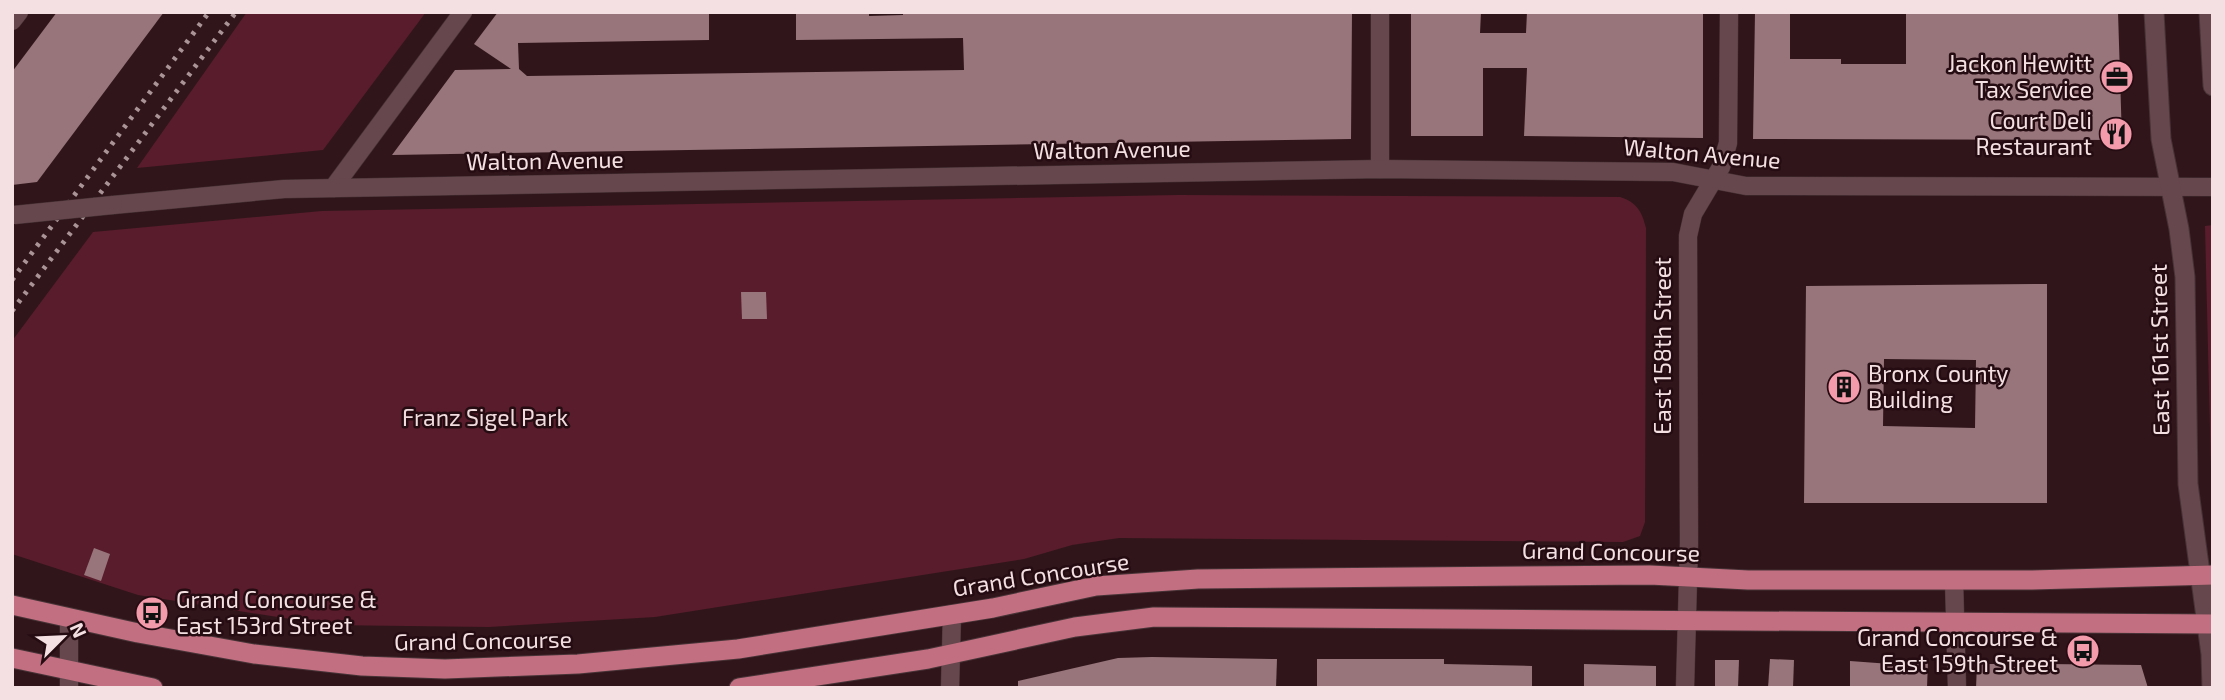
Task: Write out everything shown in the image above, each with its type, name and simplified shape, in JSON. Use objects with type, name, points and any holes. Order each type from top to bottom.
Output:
[{"type":"main road","name":"East 161st Street","points":[[2154,12],[2161,139],[2185,277],[2187,462],[2206,575],[2211,688]]},
{"type":"main road","points":[[2209,12],[2213,86]]},
{"type":"main road","name":"Grand Concourse","points":[[12,605],[254,654],[362,666],[446,669],[578,664],[694,654],[952,614],[1096,586],[1198,579],[1280,576],[1689,576],[1748,580],[1954,580],[2206,575]]},
{"type":"main road","points":[[739,688],[951,654],[1076,626],[1154,617],[2210,624]]},
{"type":"main road","points":[[12,658],[68,679],[153,688]]},
{"type":"street","points":[[12,21],[19,12]]},
{"type":"street","points":[[333,188],[463,12]]},
{"type":"street","points":[[1380,12],[1380,169]]},
{"type":"street","name":"East 158th Street","points":[[1685,688],[1689,576],[1688,236],[1693,214],[1714,179],[1728,143],[1729,12]]},
{"type":"street","name":"Walton Avenue","points":[[13,216],[233,192],[333,188],[1380,169],[1673,172],[1745,186],[2213,187]]},
{"type":"street","points":[[1954,580],[1957,688]]},
{"type":"street","points":[[950,688],[952,614]]},
{"type":"street","points":[[68,679],[69,618]]},
{"type":"green space","points":[[247,12],[426,12],[323,150],[137,168]]},
{"type":"green space","name":"Franz Sigel Park","points":[[1179,195],[1620,197],[1630,202],[1640,212],[1646,228],[1645,522],[1640,536],[1623,542],[1119,538],[1072,545],[1024,559],[655,617],[489,627],[328,625],[138,595],[12,554],[12,341],[93,232],[322,211]]},
{"type":"green space","points":[[2213,225],[2213,552],[2205,226]]},
{"type":"building","points":[[57,12],[164,12],[37,182],[12,185],[12,72]]},
{"type":"building","points":[[498,12],[709,12],[709,40],[518,43],[519,69],[527,76],[964,70],[963,38],[796,40],[796,12],[869,12],[869,16],[903,15],[903,12],[1352,12],[1351,139],[392,155],[455,70],[511,69],[474,44]]},
{"type":"building","points":[[1411,12],[1481,12],[1480,33],[1526,33],[1527,12],[1703,12],[1703,138],[1524,136],[1527,68],[1483,68],[1483,136],[1411,136]]},
{"type":"building","points":[[1755,12],[1790,12],[1790,59],[1841,59],[1841,64],[1906,64],[1906,12],[2118,12],[2122,140],[1753,139]]},
{"type":"building","name":"Bronx County Building","points":[[2047,284],[2047,503],[1804,503],[1806,286]],"holes":[[[1884,359],[1976,360],[1975,428],[1883,426]]]},
{"type":"building","points":[[741,292],[766,292],[767,319],[742,319]]},
{"type":"building","points":[[94,548],[110,554],[101,581],[84,575]]},
{"type":"building","points":[[1118,658],[1277,659],[1276,688],[1018,688],[1018,681]]},
{"type":"building","points":[[1317,659],[1444,659],[1444,664],[1532,666],[1532,688],[1317,688]]},
{"type":"building","points":[[1770,659],[1794,660],[1793,688],[1768,688]]},
{"type":"building","points":[[1715,660],[1739,660],[1738,688],[1715,688]]},
{"type":"building","points":[[1904,660],[1928,661],[1927,688],[1850,688],[1850,661],[1904,665]]},
{"type":"building","points":[[1584,664],[1656,666],[1656,688],[1584,688]]},
{"type":"building","points":[[1977,664],[2010,664],[2010,667],[2045,667],[2045,664],[2141,665],[2148,688],[1976,688]]},
{"type":"railway","points":[[12,280],[209,12]]},
{"type":"railway","points":[[12,311],[236,12]]},
{"type":"place","name":"Jackon Hewitt Tax Service","points":[[2117,77]]},
{"type":"place","name":"Court Deli Restaurant","points":[[2116,134]]},
{"type":"place","name":"Bronx County Building","points":[[1844,387]]},
{"type":"place","name":"Grand Concourse & East 153rd Street","points":[[152,613]]},
{"type":"place","name":"Grand Concourse & East 159th Street","points":[[2083,651]]}]
